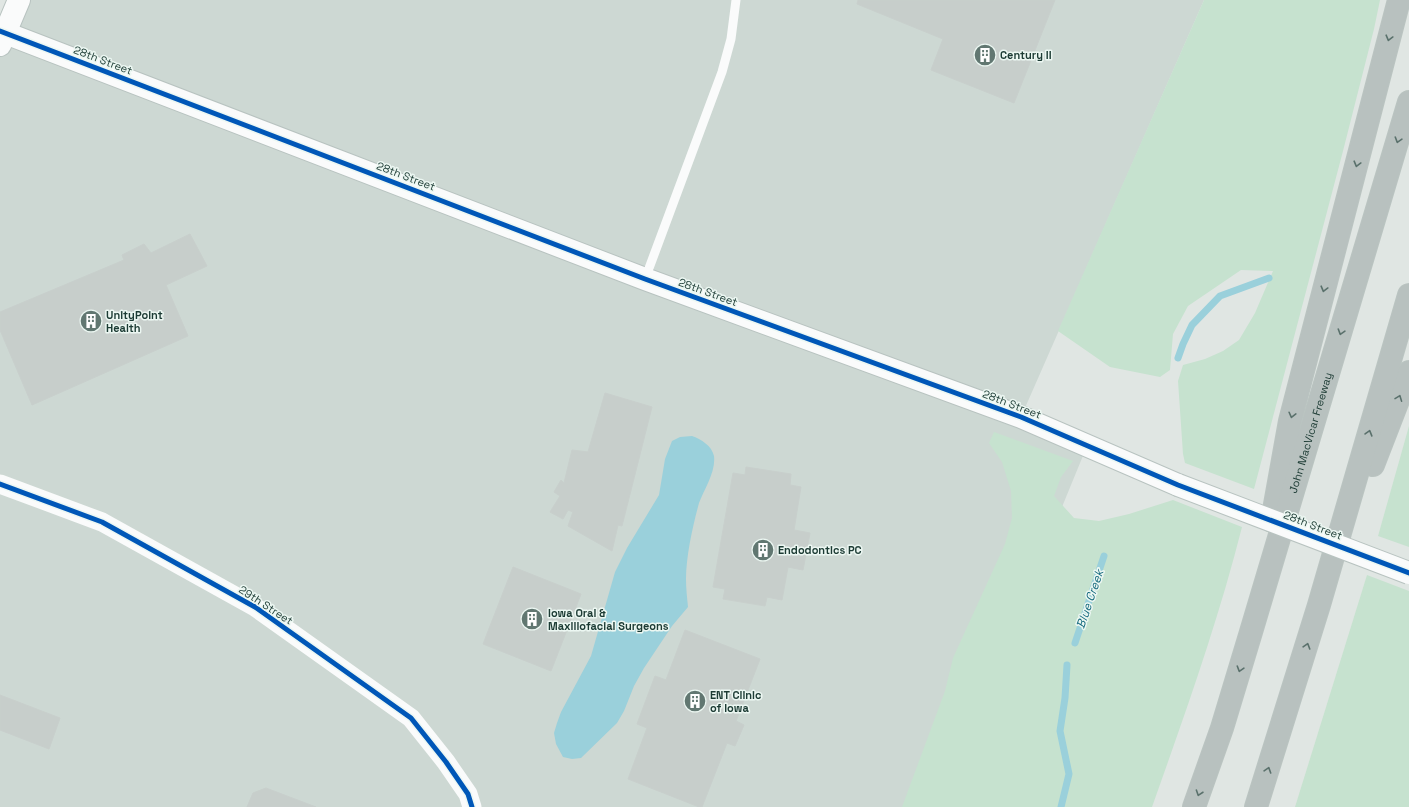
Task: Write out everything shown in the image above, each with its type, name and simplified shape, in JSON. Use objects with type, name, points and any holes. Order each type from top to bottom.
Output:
[{"type":"highway","points":[[1251,632],[1290,421],[1399,0]]},
{"type":"highway","name":"John MacVicar Freeway","points":[[1194,807],[1222,728],[1409,102]]},
{"type":"highway","points":[[1256,807],[1319,605],[1409,295]]},
{"type":"highway","points":[[1319,605],[1409,372]]},
{"type":"street","points":[[2,36],[18,0]]},
{"type":"street","name":"28th Street","points":[[2,36],[645,279],[1021,417],[1178,485],[1409,573]]},
{"type":"street","name":"29th Street","points":[[0,484],[102,522],[255,607],[411,718],[446,762],[468,794],[472,807]]},
{"type":"lane","points":[[645,279],[722,72],[731,38],[736,0]]},
{"type":"shaded area","points":[[19,0],[1204,0],[1021,417],[1087,446],[939,807],[0,807],[0,31]]},
{"type":"green space","points":[[1204,0],[1380,0],[1343,151],[1254,489],[1185,463],[1183,454],[1178,381],[1183,365],[1205,359],[1223,351],[1239,340],[1255,313],[1273,271],[1241,270],[1188,306],[1173,334],[1170,370],[1160,377],[1110,367],[1058,331]]},
{"type":"green space","points":[[1409,426],[1409,547],[1378,536]]},
{"type":"green space","points":[[994,432],[1073,461],[1061,477],[1054,496],[1074,518],[1099,521],[1129,514],[1173,500],[1242,527],[1212,633],[1152,807],[902,807],[945,691],[953,658],[1005,544],[1012,518],[1011,491],[1002,462],[989,443]]},
{"type":"green space","points":[[1367,575],[1409,591],[1409,807],[1295,807]]},
{"type":"water","points":[[692,436],[709,446],[713,452],[714,462],[711,474],[699,503],[690,541],[686,579],[688,607],[672,626],[644,668],[617,723],[581,758],[572,759],[563,757],[556,744],[554,733],[561,712],[591,656],[615,572],[627,548],[659,495],[665,459],[672,441],[680,437]]},
{"type":"building","name":"Century II","points":[[858,0],[1055,0],[1014,103],[931,70],[943,39],[857,4]]},
{"type":"building","name":"UnityPoint Health","points":[[190,234],[207,266],[166,285],[188,336],[32,405],[0,330],[0,312],[124,260],[122,255],[144,244],[151,253]]},
{"type":"building","points":[[605,393],[652,407],[622,526],[618,525],[612,551],[568,526],[573,512],[568,510],[563,519],[550,512],[560,496],[554,492],[561,480],[564,483],[572,450],[588,452]]},
{"type":"building","name":"Endodontics PC","points":[[746,467],[791,474],[790,485],[801,487],[794,530],[810,533],[803,570],[788,567],[782,600],[767,597],[765,606],[723,599],[725,589],[713,587],[733,473],[745,475]]},
{"type":"building","name":"Iowa Oral & Maxillofacial Surgeons","points":[[513,567],[581,594],[551,671],[483,644]]},
{"type":"building","name":"ENT Clinic of Iowa","points":[[685,630],[760,659],[736,721],[744,725],[735,746],[727,743],[702,807],[628,779],[647,728],[637,724],[655,676],[666,680]]},
{"type":"building","points":[[0,695],[60,718],[49,749],[0,730]]},
{"type":"building","points":[[266,788],[316,807],[247,807],[253,793]]},
{"type":"waterway","name":"Blue Creek","points":[[1178,358],[1192,325],[1220,296],[1269,278]]},
{"type":"waterway","name":"Blue Creek","points":[[1075,643],[1104,556]]},
{"type":"waterway","name":"Blue Creek","points":[[1061,807],[1069,774],[1060,731],[1065,698],[1067,665]]},
{"type":"cycle path","points":[[0,31],[645,279],[1021,417],[1178,485],[1409,573]]},
{"type":"cycle path","points":[[0,484],[102,522],[255,607],[411,718],[446,762],[468,794],[472,807]]},
{"type":"place","name":"Century II","points":[[985,55]]},
{"type":"place","name":"UnityPoint Health","points":[[91,321]]},
{"type":"place","name":"Endodontics PC","points":[[763,550]]},
{"type":"place","name":"Iowa Oral & Maxillofacial Surgeons","points":[[532,619]]},
{"type":"place","name":"ENT Clinic of Iowa","points":[[695,701]]}]
